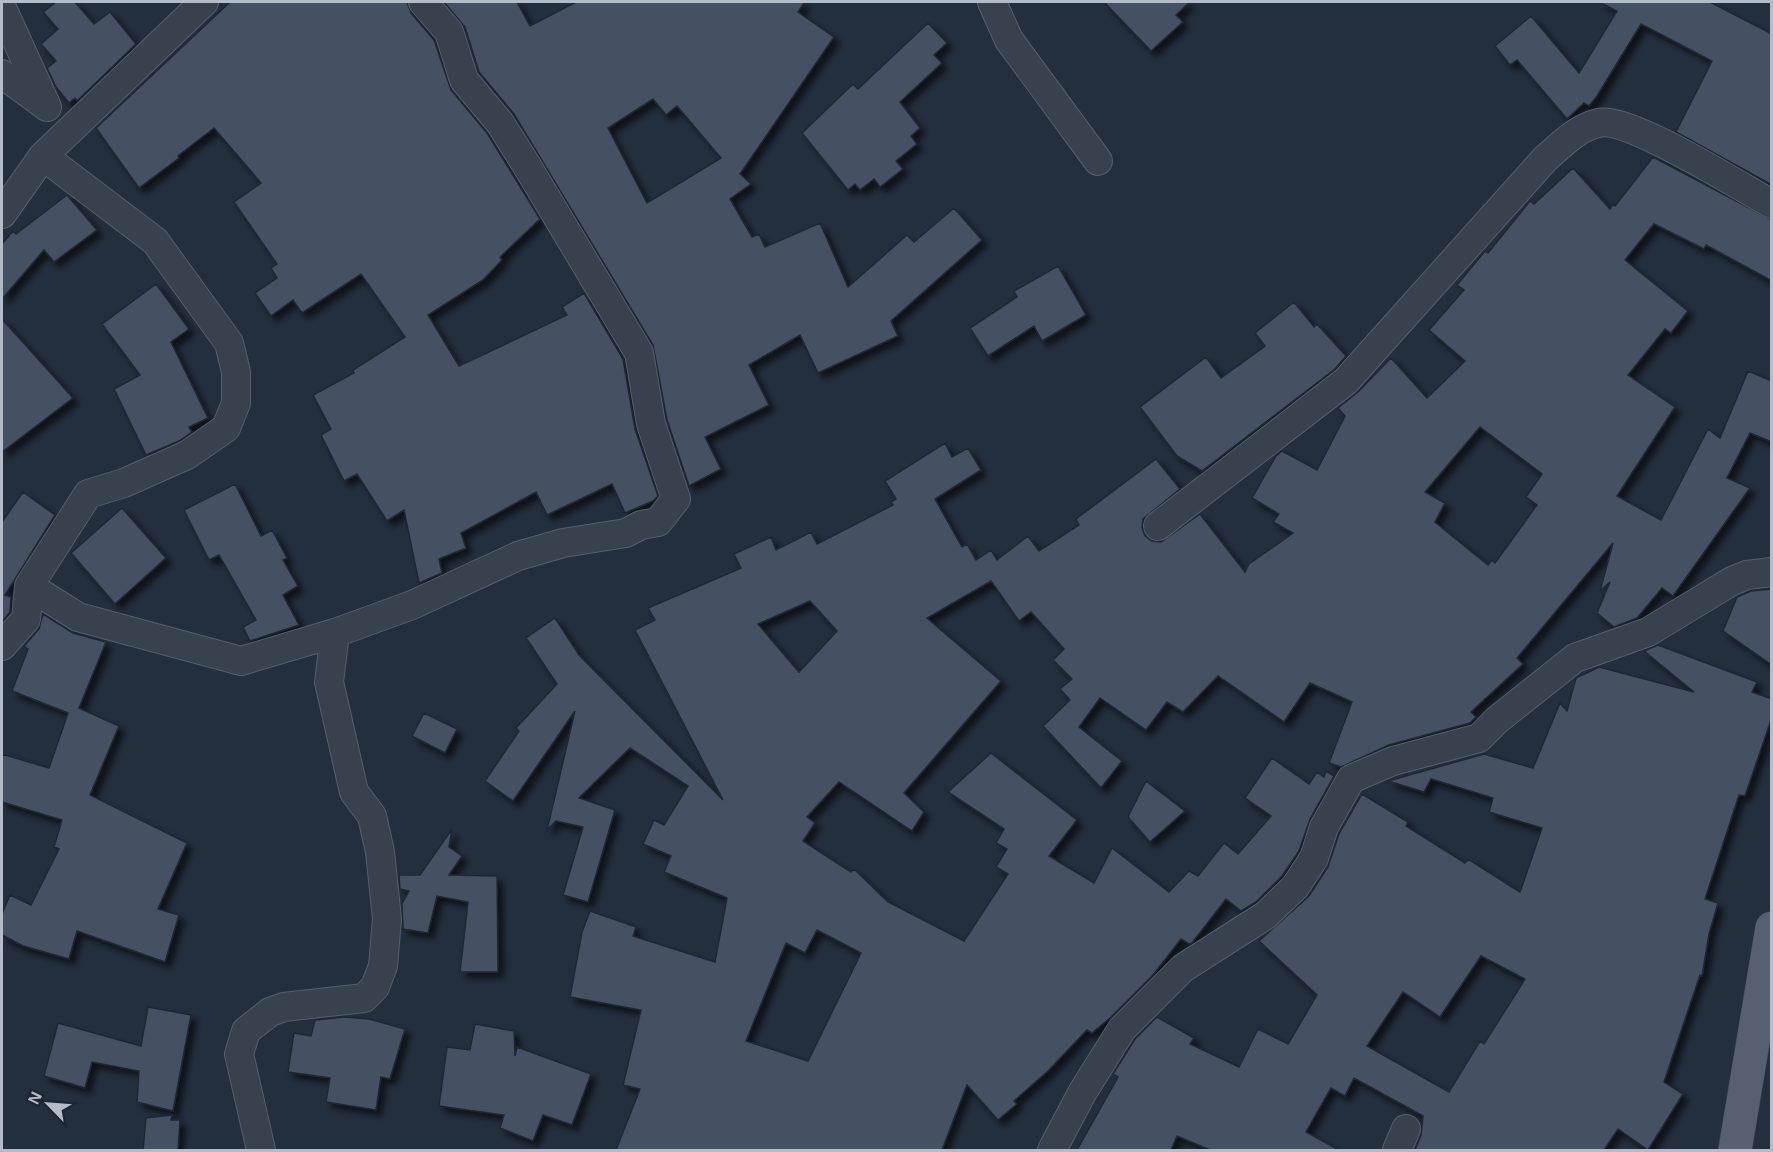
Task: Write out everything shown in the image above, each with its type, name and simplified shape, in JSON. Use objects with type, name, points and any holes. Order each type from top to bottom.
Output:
[{"type":"main road","points":[[1735,1150],[1772,928]]},
{"type":"street","points":[[2,214],[51,149],[204,2]]},
{"type":"street","points":[[29,586],[78,617],[242,661],[335,633],[412,605],[518,556],[563,543],[626,533],[641,525],[658,522],[676,499],[651,424],[639,352],[500,123],[464,80],[449,32],[423,2]]},
{"type":"street","points":[[992,2],[1009,40],[1098,162]]},
{"type":"street","points":[[2,8],[47,107],[51,149],[155,241],[229,343],[236,372],[236,403],[226,428],[187,455],[124,483],[88,494],[29,586],[26,619],[2,646]]},
{"type":"street","points":[[2,74],[47,107]]},
{"type":"street","points":[[1158,526],[1346,381],[1545,159],[1580,131],[1599,123],[1615,122],[1645,134],[1772,204]]},
{"type":"street","points":[[1053,1150],[1082,1093],[1122,1029],[1183,968],[1266,915],[1295,887],[1314,858],[1324,827],[1351,779],[1393,761],[1479,738],[1497,720],[1575,658],[1648,632],[1732,581],[1747,575],[1772,572]]},
{"type":"street","points":[[261,1150],[239,1054],[246,1031],[270,1012],[284,1008],[364,998],[375,987],[383,966],[387,944],[380,852],[372,816],[354,792],[336,724],[329,682],[335,633]]},
{"type":"building","points":[[56,2],[75,2],[94,24],[110,12],[136,44],[77,101],[75,98],[69,103],[56,87],[47,68],[56,61],[41,44],[58,29],[43,12]]},
{"type":"building","points":[[230,2],[407,2],[411,13],[434,40],[451,90],[487,133],[540,219],[500,257],[502,260],[483,280],[428,315],[459,366],[567,315],[562,307],[584,293],[623,359],[635,429],[658,496],[653,501],[625,513],[612,484],[547,515],[536,492],[461,533],[466,548],[439,559],[442,573],[419,583],[404,510],[387,521],[357,474],[344,481],[321,435],[331,429],[313,395],[354,373],[353,370],[405,337],[361,274],[302,313],[293,300],[271,316],[255,293],[277,278],[271,268],[277,264],[234,202],[261,183],[214,128],[139,188],[96,128]]},
{"type":"building","points":[[444,2],[517,2],[530,26],[576,2],[805,2],[798,12],[834,37],[740,174],[751,184],[730,199],[752,237],[759,234],[765,247],[820,223],[848,287],[907,235],[914,242],[954,208],[982,240],[891,321],[898,336],[818,373],[800,335],[749,365],[769,405],[705,437],[721,469],[689,486],[667,420],[653,345],[514,114],[479,72],[465,27]],"holes":[[[653,99],[666,115],[677,106],[721,158],[647,203],[608,128]]]},
{"type":"building","points":[[1104,2],[1190,2],[1176,15],[1183,22],[1151,51]]},
{"type":"building","points":[[1599,2],[1710,2],[1772,34],[1772,185],[1676,132],[1712,61],[1641,24],[1597,96],[1589,106],[1584,103],[1567,119],[1517,60],[1510,65],[1495,46],[1531,16],[1579,73],[1617,11]]},
{"type":"building","points":[[928,23],[947,43],[934,55],[942,63],[900,102],[920,128],[911,136],[917,144],[896,161],[903,169],[880,187],[874,179],[860,190],[855,184],[848,190],[802,133],[853,84],[858,89]]},
{"type":"building","points":[[1653,157],[1772,220],[1772,281],[1706,245],[1704,249],[1654,224],[1625,260],[1688,311],[1671,333],[1665,329],[1628,375],[1675,407],[1617,496],[1661,520],[1708,429],[1720,438],[1748,371],[1772,381],[1772,442],[1750,433],[1727,478],[1750,488],[1673,596],[1662,588],[1637,618],[1614,627],[1597,613],[1610,582],[1600,591],[1613,543],[1517,658],[1523,664],[1471,712],[1476,717],[1470,723],[1389,745],[1341,767],[1329,763],[1352,702],[1310,683],[1284,722],[1218,676],[1183,712],[1167,702],[1146,730],[1100,698],[1079,727],[1122,761],[1101,788],[1043,726],[1070,700],[1060,689],[1072,679],[1053,660],[1064,649],[1031,612],[1019,621],[991,581],[927,618],[1001,681],[904,793],[924,812],[912,831],[839,782],[807,817],[815,823],[803,841],[851,872],[854,869],[888,902],[964,941],[1008,874],[996,867],[1007,849],[996,843],[1004,829],[948,792],[991,753],[1077,820],[1049,856],[1094,883],[1112,848],[1169,892],[1189,871],[1198,876],[1224,843],[1238,854],[1271,816],[1245,798],[1272,758],[1309,784],[1317,772],[1324,777],[1326,771],[1334,776],[1310,819],[1299,851],[1282,876],[1256,902],[1241,911],[1226,899],[1192,943],[1189,944],[1181,939],[1153,975],[1110,1018],[1092,1033],[1087,1030],[1048,1071],[1014,1101],[1017,1104],[998,1120],[967,1085],[942,1150],[616,1150],[640,1089],[623,1085],[641,1010],[570,997],[582,932],[590,911],[636,927],[633,936],[715,962],[727,898],[664,872],[671,856],[643,844],[654,820],[664,825],[688,786],[630,748],[579,798],[615,810],[588,902],[563,895],[583,827],[556,821],[547,830],[575,711],[513,801],[485,781],[519,731],[516,728],[557,684],[526,638],[555,618],[579,655],[723,800],[635,630],[655,620],[648,608],[741,568],[734,554],[771,537],[776,550],[811,532],[817,544],[893,505],[891,502],[896,499],[885,481],[945,443],[952,457],[968,448],[981,470],[935,499],[962,547],[967,544],[976,560],[991,550],[997,560],[1028,536],[1039,551],[1079,525],[1076,519],[1156,459],[1180,489],[1143,519],[1142,528],[1145,536],[1152,541],[1161,542],[1200,514],[1245,572],[1249,564],[1293,533],[1273,522],[1279,514],[1252,498],[1276,456],[1282,451],[1317,470],[1345,416],[1338,408],[1358,392],[1391,358],[1427,398],[1465,361],[1429,330],[1464,290],[1457,285],[1485,251],[1488,253],[1530,201],[1534,204],[1573,168],[1610,209],[1613,204],[1615,206]],"holes":[[[1480,427],[1542,474],[1526,497],[1537,505],[1495,563],[1492,560],[1488,565],[1435,522],[1445,503],[1425,492]],[[810,601],[837,631],[799,672],[758,624]],[[817,930],[861,953],[808,1061],[746,1041],[786,943],[805,953]]]},
{"type":"building","points":[[67,195],[97,230],[54,262],[44,250],[2,299],[2,244],[13,231],[16,234]]},
{"type":"building","points":[[1058,266],[1086,315],[1042,341],[1034,326],[988,356],[970,328],[1017,297],[1014,291]]},
{"type":"building","points":[[156,284],[189,329],[171,342],[208,418],[189,427],[192,432],[179,441],[146,455],[114,389],[140,375],[102,324]]},
{"type":"building","points":[[1294,302],[1314,327],[1317,324],[1346,356],[1335,369],[1202,471],[1177,456],[1140,407],[1206,357],[1221,378],[1265,346],[1255,333]]},
{"type":"building","points":[[2,319],[73,398],[2,452]]},
{"type":"building","points":[[235,484],[261,536],[272,530],[287,558],[283,560],[298,586],[283,595],[299,625],[250,641],[243,627],[256,620],[219,555],[209,560],[184,510]]},
{"type":"building","points":[[23,492],[55,515],[5,595],[11,597],[10,612],[2,622],[2,522]]},
{"type":"building","points":[[122,508],[166,558],[115,604],[71,553]]},
{"type":"building","points":[[1772,589],[1772,665],[1723,631],[1737,597],[1751,591]]},
{"type":"building","points":[[43,614],[73,633],[106,642],[79,708],[119,726],[90,795],[187,843],[158,909],[179,915],[165,962],[77,931],[69,959],[23,946],[2,935],[2,914],[10,895],[31,905],[59,849],[54,847],[62,820],[2,802],[2,754],[49,768],[68,713],[12,691],[28,649],[24,646],[39,629]]},
{"type":"building","points":[[1658,645],[1757,682],[1752,692],[1772,699],[1772,717],[1745,796],[1739,795],[1705,899],[1718,903],[1709,934],[1702,976],[1700,975],[1664,1082],[1683,1094],[1648,1150],[1618,1129],[1604,1150],[1415,1150],[1421,1135],[1423,1116],[1354,1078],[1345,1096],[1331,1088],[1306,1132],[1339,1150],[1210,1150],[1177,1136],[1171,1150],[1077,1150],[1118,1077],[1113,1074],[1135,1039],[1157,1017],[1194,1038],[1190,1044],[1239,1067],[1258,1029],[1288,1044],[1317,995],[1259,941],[1309,896],[1328,867],[1339,834],[1362,794],[1408,822],[1406,826],[1465,863],[1468,859],[1520,892],[1542,828],[1489,812],[1493,798],[1431,779],[1424,792],[1388,781],[1484,754],[1533,768],[1560,703],[1567,711],[1576,678],[1599,667],[1694,692],[1644,651]],"holes":[[[1481,956],[1525,979],[1484,1044],[1480,1041],[1449,1092],[1367,1046],[1403,992],[1440,1017]]]},
{"type":"building","points":[[424,713],[457,729],[445,753],[412,736]]},
{"type":"building","points":[[1146,781],[1185,811],[1150,842],[1128,817]]},
{"type":"building","points":[[452,829],[449,847],[462,856],[449,875],[497,876],[498,972],[460,972],[468,902],[437,896],[428,933],[403,929],[402,904],[409,891],[400,889],[399,875],[420,875]]},
{"type":"building","points":[[148,1007],[191,1015],[173,1111],[137,1102],[139,1071],[92,1062],[85,1088],[44,1076],[58,1023],[141,1046]]},
{"type":"building","points":[[345,1017],[369,1019],[405,1029],[390,1079],[381,1077],[376,1110],[326,1102],[330,1078],[288,1072],[294,1033],[311,1036],[315,1020]]},
{"type":"building","points":[[475,1024],[514,1031],[515,1056],[517,1047],[591,1074],[572,1125],[543,1115],[533,1141],[500,1128],[504,1115],[439,1106],[447,1047],[470,1050]]},
{"type":"building","points":[[172,1115],[171,1120],[180,1120],[178,1150],[143,1150],[146,1118]]}]
